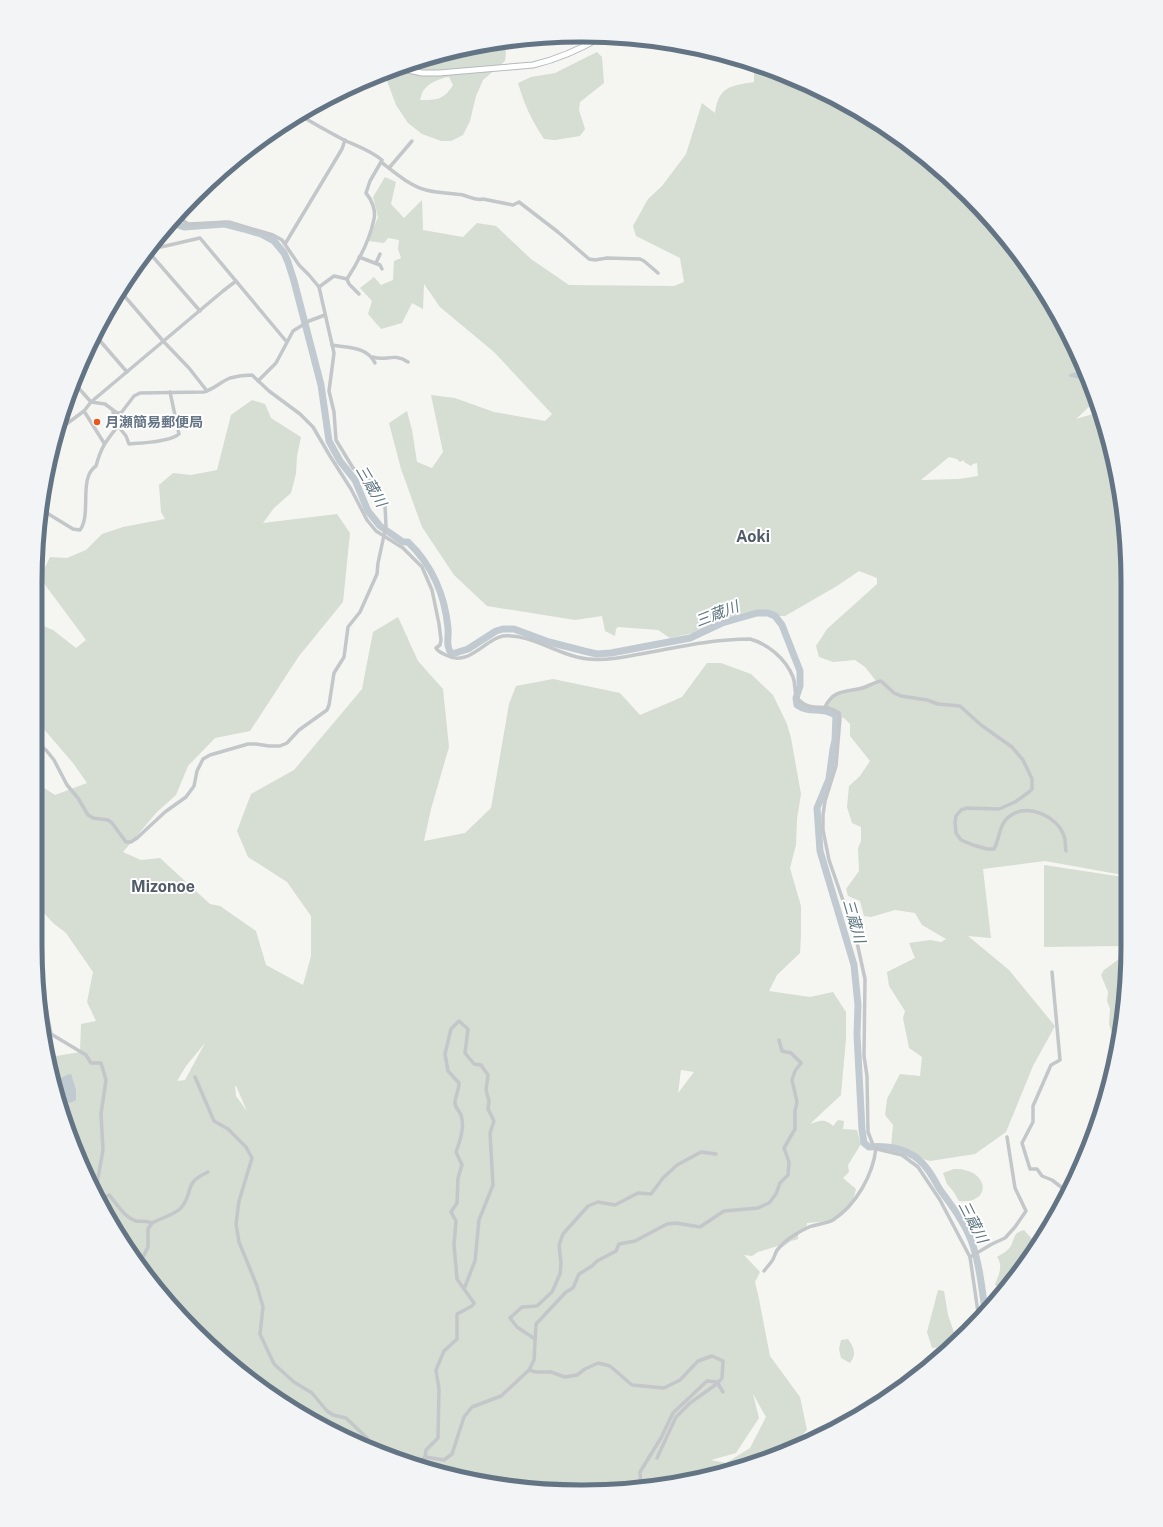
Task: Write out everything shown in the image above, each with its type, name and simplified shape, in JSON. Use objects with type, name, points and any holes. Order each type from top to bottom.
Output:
[{"type":"street","points":[[410,70],[422,73],[439,73],[533,65],[547,62],[574,52],[592,42]]},
{"type":"street","points":[[306,118],[345,140],[363,147],[375,154],[382,160],[381,162],[389,168],[425,190],[465,196],[479,201],[483,199],[513,205],[519,202],[558,232],[589,259],[640,259],[658,273]]},
{"type":"street","points":[[285,244],[342,148],[345,140]]},
{"type":"street","points":[[389,168],[412,141]]},
{"type":"street","points":[[347,279],[359,257],[375,218],[374,208],[366,193],[370,181],[381,162]]},
{"type":"street","points":[[42,747],[54,760],[67,785],[78,798],[88,815],[93,818],[108,820],[126,842],[131,842],[165,812],[186,797],[191,791],[197,771],[203,759],[210,755],[248,744],[280,746],[288,743],[299,730],[327,710],[329,706],[334,673],[344,656],[348,627],[360,612],[377,574],[386,526],[385,505],[380,490],[376,484],[353,468],[336,440],[334,412],[329,391],[335,357],[319,287],[310,275],[299,265],[282,240],[273,235],[229,222],[188,224],[182,220]]},
{"type":"street","points":[[159,246],[200,238],[286,342]]},
{"type":"street","points":[[376,263],[380,254]]},
{"type":"street","points":[[152,255],[200,311]]},
{"type":"street","points":[[359,257],[380,265],[382,269]]},
{"type":"street","points":[[319,287],[334,276],[347,279]]},
{"type":"street","points":[[347,279],[349,284],[359,294]]},
{"type":"street","points":[[66,424],[84,411],[91,402],[236,281]]},
{"type":"street","points":[[124,296],[164,342],[189,368],[207,391]]},
{"type":"street","points":[[258,381],[276,363],[292,331],[309,321],[325,315]]},
{"type":"street","points":[[99,340],[127,372]]},
{"type":"street","points":[[332,345],[360,349],[377,358],[394,356],[408,362]]},
{"type":"street","points":[[373,357],[375,363]]},
{"type":"street","points":[[78,388],[91,402],[105,404],[113,411],[121,413],[134,396],[140,393],[213,390],[230,379],[242,375],[252,374],[269,391],[300,414],[313,427],[351,489],[367,520],[376,531],[403,548],[422,567],[432,590],[439,624],[441,640],[440,645],[436,648],[448,656],[462,657],[476,653],[495,639],[502,636],[525,639],[569,656],[588,659],[613,659],[700,643],[750,639],[757,641],[781,657],[794,677],[794,692],[800,700],[805,704],[816,707],[833,708],[839,713],[840,718],[836,766],[825,801],[822,830],[829,860],[856,938],[865,979],[864,1056],[867,1076],[868,1132],[875,1147],[872,1165],[863,1186],[848,1207],[831,1221],[807,1228],[787,1240],[778,1248],[772,1261],[764,1271]]},
{"type":"street","points":[[113,411],[114,421],[126,436],[129,444],[146,443],[176,436],[178,434],[170,392]]},
{"type":"street","points":[[84,411],[104,443]]},
{"type":"street","points":[[47,513],[74,529],[80,530],[84,522],[87,483],[92,469],[96,466],[104,443],[118,426]]},
{"type":"street","points":[[825,707],[828,700],[838,693],[864,688],[881,681],[894,693],[901,696],[927,700],[938,704],[960,706],[981,725],[1012,747],[1023,760],[1032,779],[1032,789],[1029,792],[1015,802],[999,809],[967,808],[961,810],[956,816],[955,822],[956,833],[961,840],[987,849],[994,849],[1005,821],[1010,816],[1021,810],[1035,811],[1043,814],[1058,826],[1064,834],[1066,851]]},
{"type":"street","points":[[1052,972],[1060,1060],[1051,1065],[1033,1106],[1033,1122],[1022,1143],[1030,1169],[1037,1169],[1042,1176],[1052,1180],[1063,1188]]},
{"type":"street","points":[[46,1008],[51,1034],[86,1055],[91,1063],[101,1063],[106,1080],[101,1114],[103,1150],[97,1182]]},
{"type":"street","points":[[424,1459],[426,1450],[438,1438],[439,1389],[436,1370],[444,1352],[457,1339],[457,1314],[472,1306],[474,1303],[464,1289],[457,1279],[454,1246],[456,1221],[451,1212],[457,1203],[458,1178],[462,1165],[456,1152],[462,1134],[461,1116],[455,1105],[455,1100],[459,1090],[459,1083],[448,1071],[445,1054],[451,1029],[458,1021],[468,1029],[465,1053],[474,1064],[481,1065],[488,1075],[486,1090],[489,1101],[488,1108],[494,1121],[490,1132],[493,1185],[479,1220],[475,1261],[464,1289]]},
{"type":"street","points":[[421,1460],[444,1460],[452,1454],[464,1417],[472,1407],[501,1396],[529,1370],[534,1360],[536,1324],[566,1292],[573,1288],[579,1274],[592,1266],[596,1261],[616,1251],[620,1244],[635,1241],[668,1224],[676,1223],[700,1227],[724,1211],[758,1208],[769,1203],[776,1194],[780,1183],[788,1175],[789,1162],[784,1148],[795,1129],[795,1111],[797,1102],[792,1080],[795,1071],[801,1063],[791,1053],[782,1051],[779,1040]]},
{"type":"street","points":[[195,1077],[214,1121],[228,1129],[246,1147],[252,1158],[239,1201],[236,1224],[239,1242],[257,1286],[263,1307],[260,1334],[274,1364],[294,1382],[312,1394],[327,1411],[333,1415],[346,1418],[368,1441]]},
{"type":"street","points":[[970,1257],[1005,1238],[1016,1227],[1026,1211],[1015,1188],[1007,1137]]},
{"type":"street","points":[[875,1147],[877,1149],[902,1155],[918,1167],[943,1206],[970,1257],[978,1311]]},
{"type":"street","points":[[535,1340],[517,1327],[510,1318],[522,1307],[537,1306],[552,1292],[560,1274],[561,1263],[559,1246],[563,1234],[588,1206],[598,1202],[615,1205],[638,1193],[651,1194],[663,1178],[677,1165],[701,1152],[716,1154]]},
{"type":"street","points":[[142,1258],[148,1247],[148,1229],[152,1223],[180,1209],[189,1194],[190,1186],[197,1177],[208,1172]]},
{"type":"street","points":[[105,1197],[109,1195],[128,1217],[137,1221],[147,1221],[152,1223]]},
{"type":"street","points":[[529,1370],[536,1372],[551,1372],[565,1377],[577,1375],[585,1369],[598,1363],[610,1366],[632,1385],[664,1388],[680,1380],[698,1361],[712,1356],[723,1361],[722,1378],[718,1383],[690,1403],[676,1417],[657,1458]]},
{"type":"street","points":[[641,1481],[640,1472],[661,1438],[673,1413],[707,1381],[718,1383],[723,1392]]},
{"type":"shaded area","points":[[577,42],[592,42],[584,47]]},
{"type":"shaded area","points":[[505,48],[506,52],[505,61],[483,80],[476,96],[470,121],[463,135],[451,141],[441,141],[422,134],[408,123],[396,105],[386,79],[442,60],[476,52]],"holes":[[[449,77],[453,85],[450,90],[439,98],[420,100],[425,88],[442,78]]]},
{"type":"shaded area","points":[[597,52],[602,57],[604,83],[580,102],[579,110],[585,129],[580,136],[555,140],[544,139],[529,112],[518,83],[531,77],[555,73]]},
{"type":"shaded area","points":[[754,71],[788,83],[820,98],[851,114],[910,153],[963,200],[1010,253],[1049,312],[1080,375],[1091,405],[1076,419],[1094,414],[1103,442],[1111,476],[1120,546],[1121,582],[1121,875],[1045,861],[983,869],[991,938],[968,936],[1009,970],[1055,1026],[1033,1066],[1006,1132],[975,1154],[930,1161],[916,1157],[901,1149],[891,1147],[893,1125],[885,1115],[887,1099],[900,1074],[920,1076],[922,1057],[909,1048],[903,1018],[905,1011],[889,986],[887,972],[915,958],[909,943],[930,940],[941,942],[946,939],[922,925],[915,913],[895,910],[871,917],[864,916],[860,901],[848,896],[846,889],[859,871],[858,848],[861,841],[861,827],[852,823],[847,807],[849,786],[860,776],[870,761],[850,736],[850,724],[845,719],[825,707],[833,696],[876,681],[865,667],[855,660],[833,662],[819,657],[816,646],[827,629],[877,584],[877,578],[859,571],[837,586],[785,616],[775,616],[768,613],[739,616],[717,623],[702,631],[670,638],[658,630],[618,627],[616,629],[615,636],[605,631],[602,616],[575,620],[487,606],[454,575],[422,527],[401,469],[389,423],[407,411],[412,430],[417,462],[432,468],[443,452],[431,395],[455,398],[494,412],[545,421],[552,414],[494,352],[440,307],[424,284],[423,309],[412,303],[402,323],[381,329],[368,314],[372,301],[360,288],[374,277],[381,285],[393,280],[394,261],[401,258],[398,249],[399,240],[388,238],[384,243],[368,241],[378,217],[373,197],[385,177],[396,182],[391,204],[404,218],[422,200],[423,230],[463,237],[477,223],[496,226],[531,259],[569,285],[674,286],[684,282],[680,258],[636,236],[633,226],[648,199],[662,186],[686,154],[702,103],[715,113],[719,97],[723,92],[732,86],[754,82]],"holes":[[[949,457],[957,459],[960,462],[964,460],[964,462],[971,466],[977,463],[978,476],[959,479],[921,480]]]},
{"type":"shaded area","points":[[1078,371],[1082,380],[1068,376],[1070,374]]},
{"type":"shaded area","points":[[252,400],[265,404],[271,418],[301,437],[297,456],[296,474],[291,493],[274,508],[263,523],[337,514],[350,533],[343,602],[299,656],[250,731],[215,738],[188,766],[176,795],[157,812],[123,852],[141,860],[160,858],[210,904],[220,906],[256,931],[266,965],[303,985],[311,956],[311,916],[287,882],[248,857],[237,831],[251,794],[294,770],[362,689],[373,632],[398,617],[418,661],[443,689],[449,747],[431,809],[424,841],[465,833],[491,808],[509,704],[516,686],[553,679],[620,693],[640,715],[682,697],[707,663],[721,663],[751,674],[773,695],[787,724],[791,738],[801,794],[797,819],[796,845],[790,868],[801,906],[801,936],[800,953],[777,975],[769,991],[810,997],[833,992],[846,1012],[846,1039],[841,1095],[810,1124],[824,1121],[833,1126],[838,1120],[844,1121],[843,1129],[857,1130],[861,1144],[848,1165],[849,1172],[843,1178],[856,1189],[853,1201],[831,1221],[807,1223],[804,1229],[798,1234],[798,1239],[791,1241],[781,1248],[778,1246],[758,1252],[752,1256],[744,1255],[760,1272],[755,1282],[770,1356],[800,1397],[807,1430],[799,1439],[721,1467],[687,1475],[617,1484],[546,1484],[511,1480],[476,1475],[442,1467],[408,1456],[375,1444],[312,1413],[253,1374],[200,1327],[176,1301],[153,1274],[114,1215],[83,1152],[60,1085],[53,1056],[80,1052],[81,1024],[96,1021],[87,1002],[93,972],[66,933],[53,923],[42,911],[42,787],[55,795],[87,783],[73,763],[42,727],[42,625],[53,630],[76,648],[86,640],[42,581],[42,573],[50,557],[67,558],[86,550],[102,534],[123,527],[165,519],[161,512],[159,485],[173,473],[191,475],[217,470],[231,415]],"holes":[[[205,1043],[185,1080],[177,1081],[186,1066]],[[681,1070],[694,1072],[678,1093]],[[236,1086],[247,1111],[236,1096]],[[753,1394],[766,1417],[750,1448],[726,1463],[711,1460],[736,1453],[759,1418]]]},
{"type":"shaded area","points":[[1044,865],[1121,877],[1121,946],[1044,947]]},
{"type":"shaded area","points":[[1119,959],[1121,959],[1120,981],[1113,1036],[1109,1024],[1110,1009],[1107,1001],[1108,992],[1101,975],[1104,970]]},
{"type":"shaded area","points":[[71,1074],[76,1090],[76,1100],[70,1103],[65,1100],[59,1081],[65,1076]]},
{"type":"shaded area","points":[[954,1169],[966,1170],[975,1174],[980,1180],[983,1186],[982,1192],[978,1198],[970,1201],[959,1201],[947,1184],[943,1173]]},
{"type":"shaded area","points":[[1024,1230],[1033,1240],[1010,1274],[999,1287],[995,1285],[1000,1268],[997,1257],[1009,1249],[1015,1235]]},
{"type":"shaded area","points":[[938,1290],[944,1291],[948,1315],[955,1335],[941,1347],[932,1348],[927,1332]]},
{"type":"shaded area","points":[[848,1339],[854,1351],[850,1363],[841,1358],[839,1349],[841,1340]]},
{"type":"waterway","name":"三蔵川","points":[[177,225],[184,227],[225,224],[244,229],[261,234],[274,241],[284,253],[294,281],[321,385],[329,441],[340,461],[355,480],[368,511],[380,526],[403,542],[408,542],[424,561],[430,571],[436,582],[444,604],[448,628],[448,645],[452,654],[468,649],[496,631],[503,629],[514,629],[549,642],[597,654],[611,653],[690,638],[722,623],[757,613],[768,613],[775,616],[782,625],[800,671],[800,686],[796,698],[797,705],[802,708],[827,711],[836,716],[835,740],[829,779],[817,808],[820,851],[854,965],[858,1005],[857,1035],[864,1143],[869,1147],[894,1148],[909,1153],[922,1163],[930,1172],[961,1221],[971,1240],[978,1266],[984,1304]]},
{"type":"place","name":"月瀬簡易郵便局","points":[[97,422]]},
{"type":"district","name":"Aoki","points":[[753,536]]},
{"type":"district","name":"Mizonoe","points":[[163,886]]}]
